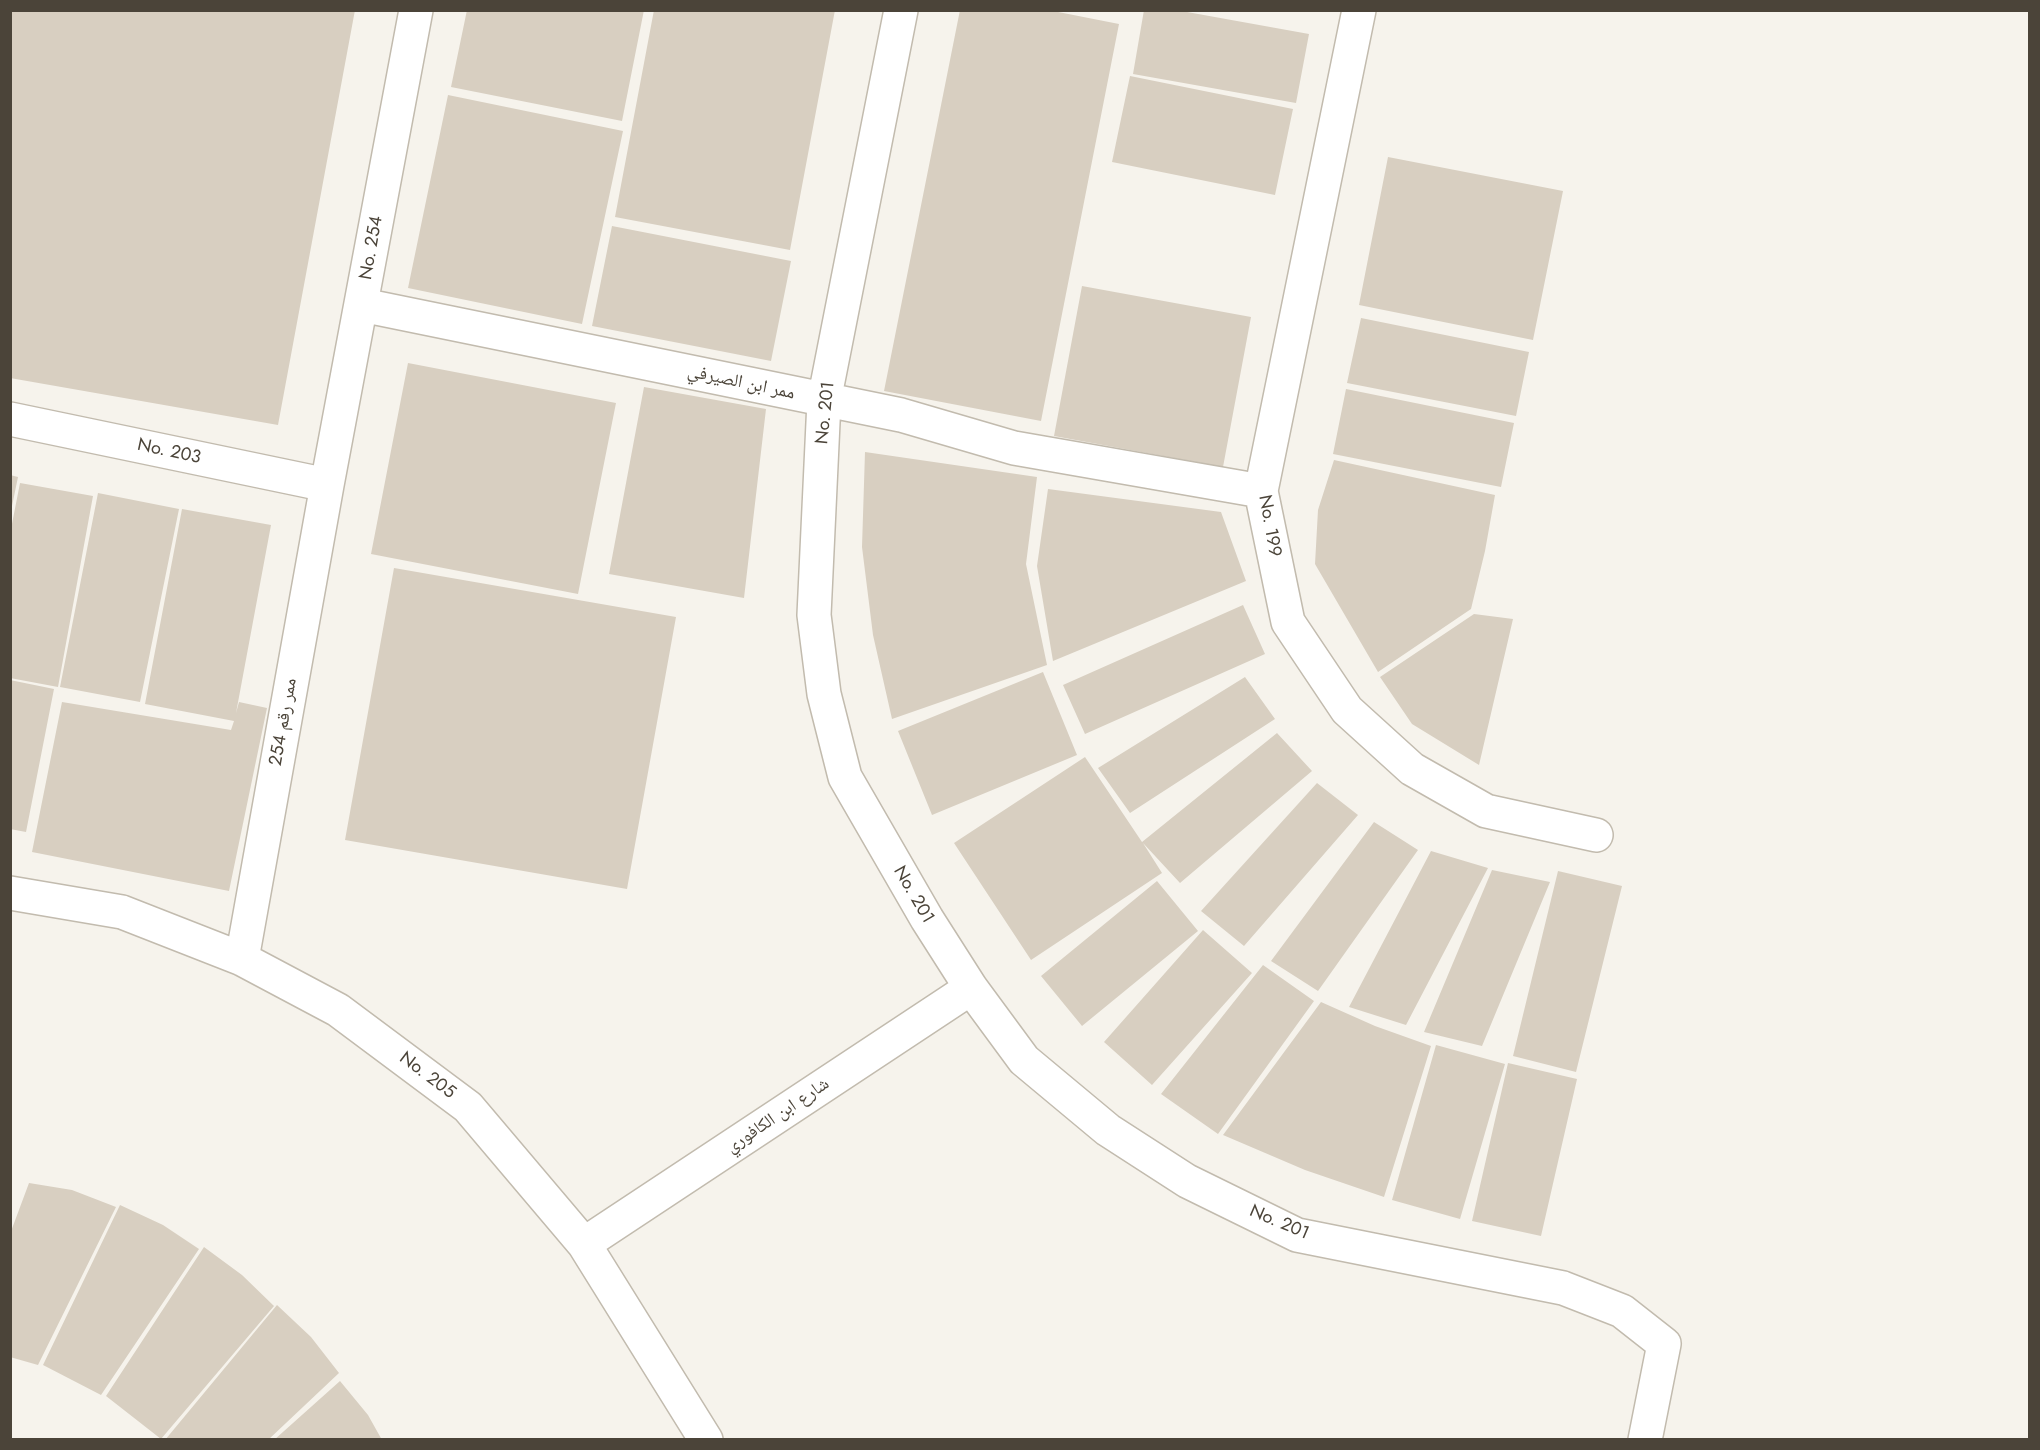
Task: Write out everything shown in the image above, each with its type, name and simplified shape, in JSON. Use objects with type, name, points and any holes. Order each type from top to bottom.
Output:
[{"type":"street","name":"No. 254","points":[[327,485],[416,10]]},
{"type":"street","name":"No. 201","points":[[901,10],[824,401],[814,615],[824,694],[846,777],[927,919],[971,988],[1024,1060],[1108,1130],[1187,1181],[1298,1235],[1563,1288],[1622,1311],[1664,1344],[1645,1440]]},
{"type":"street","name":"No. 199","points":[[1359,10],[1261,491],[1287,622],[1347,710],[1412,769],[1486,812],[1596,835]]},
{"type":"street","name":"ممر ابن الصيرفي","points":[[362,305],[901,416],[1014,448],[1261,491]]},
{"type":"street","name":"No. 203","points":[[10,419],[327,485]]},
{"type":"street","name":"ممر رقم 254","points":[[242,959],[327,485]]},
{"type":"street","name":"No. 205","points":[[10,893],[122,912],[242,959],[339,1010],[468,1107],[584,1244],[706,1440]]},
{"type":"street","name":"شارع ابن الكافوري","points":[[584,1244],[971,988]]},
{"type":"building","points":[[10,10],[355,10],[278,425],[10,378]]},
{"type":"building","points":[[467,10],[644,10],[622,121],[451,87]]},
{"type":"building","points":[[654,10],[835,10],[790,250],[615,217]]},
{"type":"building","points":[[960,10],[1048,10],[1119,24],[1041,421],[884,391]]},
{"type":"building","points":[[1144,10],[1176,10],[1309,34],[1296,103],[1133,74]]},
{"type":"building","points":[[1130,76],[1293,109],[1275,195],[1112,162]]},
{"type":"building","points":[[448,95],[623,131],[582,324],[408,288]]},
{"type":"building","points":[[1388,157],[1563,191],[1533,340],[1359,305]]},
{"type":"building","points":[[612,226],[791,261],[771,361],[592,326]]},
{"type":"building","points":[[1082,286],[1251,317],[1223,467],[1054,436]]},
{"type":"building","points":[[1361,318],[1529,352],[1516,416],[1347,383]]},
{"type":"building","points":[[408,363],[616,403],[578,594],[371,554]]},
{"type":"building","points":[[644,387],[766,409],[744,598],[609,574]]},
{"type":"building","points":[[1346,389],[1514,423],[1501,487],[1333,454]]},
{"type":"building","points":[[865,452],[1037,477],[1026,564],[1047,665],[892,719],[873,635],[862,547]]},
{"type":"building","points":[[1334,460],[1495,495],[1471,609],[1378,672],[1315,564],[1318,510]]},
{"type":"building","points":[[10,475],[18,477],[12,506],[10,506]]},
{"type":"building","points":[[20,483],[93,496],[58,687],[10,678],[10,534]]},
{"type":"building","points":[[1048,489],[1221,512],[1246,581],[1053,661],[1037,566]]},
{"type":"building","points":[[98,493],[179,509],[140,702],[60,687]]},
{"type":"building","points":[[182,509],[271,525],[236,713],[239,702],[267,708],[229,891],[32,852],[62,702],[231,730],[234,721],[145,704]]},
{"type":"building","points":[[394,568],[676,617],[627,889],[345,840]]},
{"type":"building","points":[[1243,605],[1265,654],[1085,734],[1063,685]]},
{"type":"building","points":[[1474,614],[1513,619],[1479,765],[1412,724],[1380,677]]},
{"type":"building","points":[[1043,672],[1077,755],[932,815],[898,731]]},
{"type":"building","points":[[1245,677],[1275,719],[1130,813],[1098,768]]},
{"type":"building","points":[[10,680],[54,689],[26,832],[10,829]]},
{"type":"building","points":[[1277,733],[1312,771],[1180,883],[1143,843],[1162,873],[1031,960],[954,843],[1085,757],[1142,842]]},
{"type":"building","points":[[1317,783],[1358,815],[1244,946],[1201,911]]},
{"type":"building","points":[[1374,822],[1418,850],[1318,991],[1271,961]]},
{"type":"building","points":[[1431,851],[1488,868],[1406,1025],[1349,1007]]},
{"type":"building","points":[[1492,870],[1550,882],[1482,1046],[1424,1032]]},
{"type":"building","points":[[1558,871],[1622,886],[1576,1072],[1513,1056]]},
{"type":"building","points":[[1157,881],[1198,931],[1082,1026],[1041,976]]},
{"type":"building","points":[[1203,930],[1252,973],[1152,1085],[1104,1042]]},
{"type":"building","points":[[1263,965],[1314,1001],[1218,1134],[1161,1094]]},
{"type":"building","points":[[1321,1002],[1375,1026],[1431,1046],[1384,1197],[1305,1170],[1223,1135]]},
{"type":"building","points":[[1436,1045],[1505,1064],[1460,1219],[1392,1200]]},
{"type":"building","points":[[1508,1063],[1577,1079],[1541,1236],[1472,1221]]},
{"type":"building","points":[[29,1183],[72,1190],[116,1207],[38,1365],[10,1357],[10,1234]]},
{"type":"building","points":[[120,1205],[163,1225],[199,1249],[101,1395],[43,1365]]},
{"type":"building","points":[[204,1247],[242,1275],[274,1306],[161,1439],[106,1396]]},
{"type":"building","points":[[277,1305],[311,1337],[339,1373],[268,1440],[165,1440]]},
{"type":"building","points":[[340,1381],[368,1415],[382,1440],[274,1440]]}]
